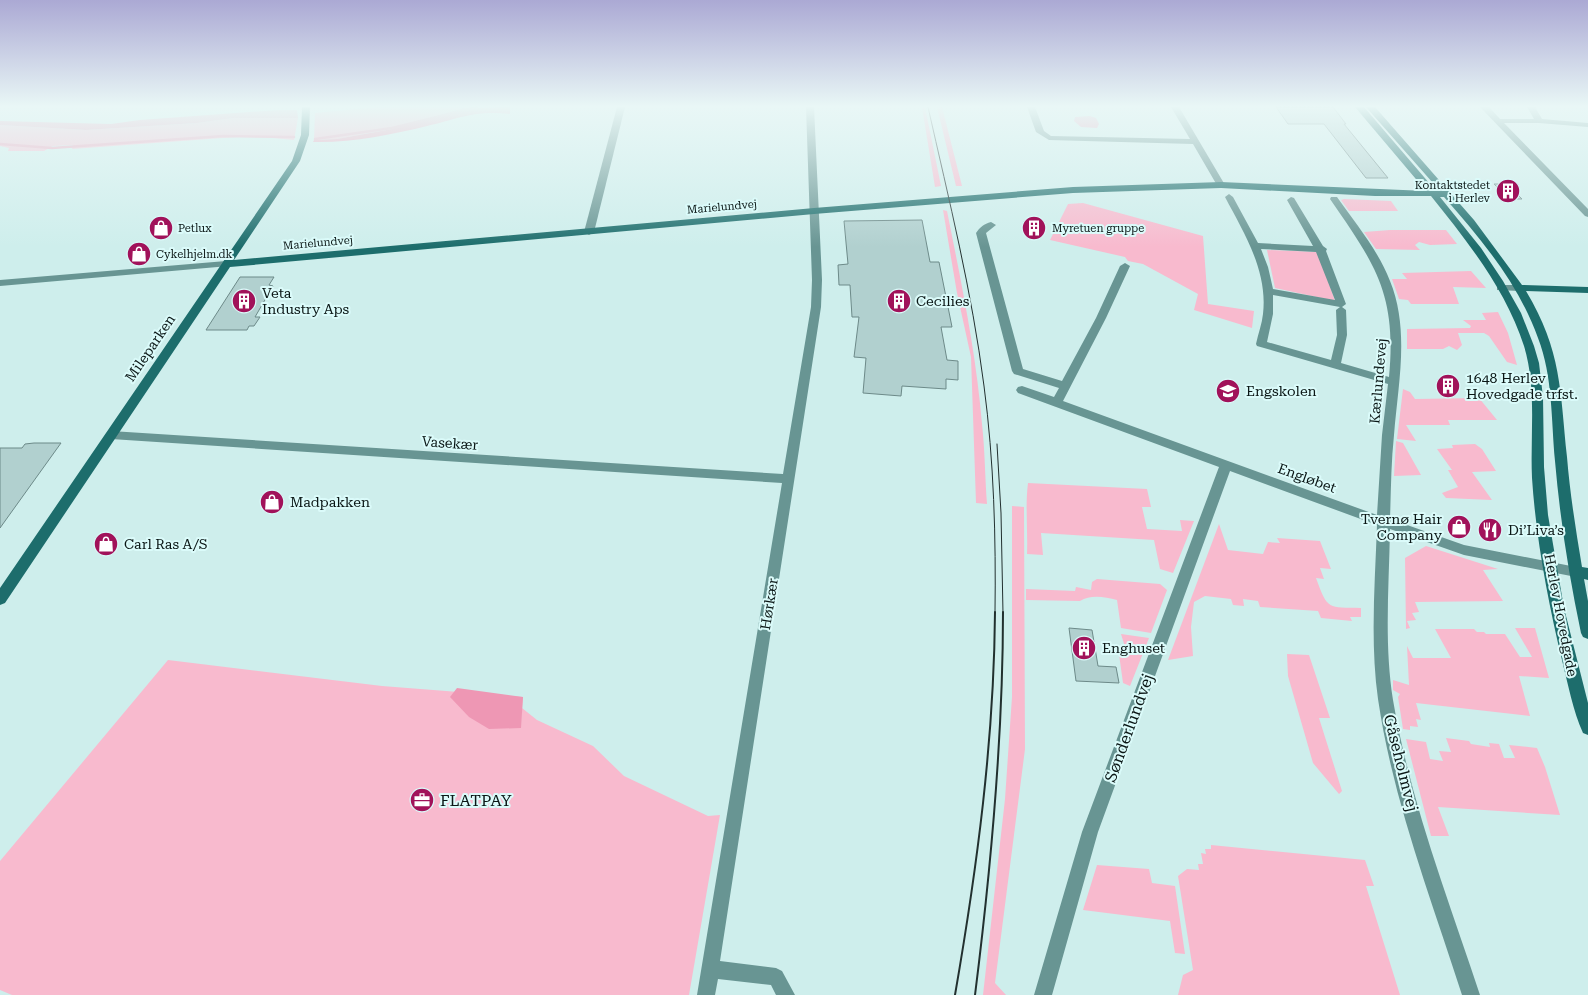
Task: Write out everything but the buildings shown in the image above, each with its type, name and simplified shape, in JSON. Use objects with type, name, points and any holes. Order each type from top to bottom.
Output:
[{"type":"street","name":"Mileparken","points":[[0,599],[299,153]]},
{"type":"street","points":[[589,232],[609,153]]},
{"type":"street","name":"Hørkær","points":[[706,995],[816,307],[817,280],[812,153]]},
{"type":"street","points":[[1202,153],[1221,185]]},
{"type":"street","name":"Herlev Hovedgade","points":[[1398,153],[1467,236],[1501,288],[1528,346],[1537,379],[1539,484],[1551,568],[1573,680],[1588,728]]},
{"type":"street","name":"Herlev Hovedgade","points":[[1411,153],[1467,218],[1520,288],[1539,327],[1548,351],[1556,386],[1561,460],[1582,573],[1588,633]]},
{"type":"street","points":[[1529,153],[1588,214]]},
{"type":"street","name":"Marielundvej","points":[[0,283],[1073,190],[1221,185],[1447,194]]},
{"type":"street","points":[[1229,197],[1257,246],[1268,292],[1268,313],[1261,344],[1394,382]]},
{"type":"street","name":"Kærlundevej","points":[[1334,199],[1370,251],[1390,294],[1398,335],[1383,522]]},
{"type":"street","points":[[1268,292],[1341,304],[1335,282],[1322,249],[1291,200]]},
{"type":"street","points":[[991,225],[984,229],[981,234],[1018,371],[1066,386]]},
{"type":"street","points":[[1257,246],[1322,249]]},
{"type":"street","points":[[1056,404],[1125,266]]},
{"type":"street","points":[[1501,288],[1588,290]]},
{"type":"street","points":[[1335,366],[1342,335],[1341,310]]},
{"type":"street","name":"Engløbet","points":[[1022,390],[1226,466],[1464,550],[1582,573]]},
{"type":"street","name":"Vasekær","points":[[111,435],[788,479]]},
{"type":"street","name":"Sønderlundvej","points":[[1044,995],[1090,832],[1226,466]]},
{"type":"street","name":"Gåseholmvej","points":[[1383,522],[1381,654],[1388,711],[1408,797],[1471,995]]},
{"type":"street","points":[[710,968],[776,977],[786,995]]},
{"type":"shaded area","points":[[930,153],[934,153],[941,186],[935,187]]},
{"type":"shaded area","points":[[948,153],[954,153],[962,186],[956,186]]},
{"type":"shaded area","points":[[1341,200],[1391,201],[1398,211],[1349,211]]},
{"type":"shaded area","points":[[1083,203],[1203,236],[1208,304],[1254,311],[1252,328],[1194,310],[1198,294],[1143,264],[1128,261],[1125,257],[1050,240],[1068,204]]},
{"type":"shaded area","points":[[943,210],[947,211],[972,343],[983,434],[987,504],[976,503],[971,357],[957,293]]},
{"type":"shaded area","points":[[1446,230],[1457,244],[1430,245],[1419,242],[1415,245],[1420,250],[1376,249],[1364,232]]},
{"type":"shaded area","points":[[1267,250],[1318,252],[1335,301],[1275,288]]},
{"type":"shaded area","points":[[1471,271],[1486,288],[1453,287],[1459,304],[1411,304],[1408,300],[1399,299],[1392,279],[1407,279],[1402,273]]},
{"type":"shaded area","points":[[1498,312],[1508,333],[1517,365],[1507,362],[1489,336],[1484,333],[1458,333],[1462,345],[1457,350],[1449,346],[1443,349],[1407,349],[1407,329],[1470,328],[1471,326],[1463,320],[1486,320],[1482,313]]},
{"type":"shaded area","points":[[1403,389],[1410,392],[1415,399],[1479,398],[1497,420],[1448,420],[1450,425],[1406,425],[1416,441],[1397,439]]},
{"type":"shaded area","points":[[1396,441],[1403,443],[1421,475],[1394,476]]},
{"type":"shaded area","points":[[1475,444],[1482,449],[1496,471],[1472,472],[1492,500],[1446,498],[1442,493],[1458,487],[1448,470],[1452,470],[1437,449],[1453,448],[1452,445]]},
{"type":"shaded area","points":[[1028,483],[1147,489],[1151,507],[1142,507],[1147,529],[1182,531],[1180,520],[1194,521],[1173,573],[1160,569],[1154,540],[1041,533],[1043,555],[1027,554]]},
{"type":"shaded area","points":[[1012,506],[1024,507],[1025,749],[995,983],[1006,995],[983,995],[1005,799],[1012,697]]},
{"type":"shaded area","points":[[1219,524],[1228,550],[1263,554],[1268,542],[1280,543],[1277,538],[1320,541],[1331,569],[1320,568],[1324,579],[1316,578],[1323,596],[1327,602],[1335,607],[1361,608],[1361,617],[1350,617],[1352,621],[1321,618],[1318,611],[1260,607],[1258,601],[1243,599],[1244,606],[1233,605],[1231,599],[1205,596],[1194,602],[1191,627],[1193,656],[1168,660]]},
{"type":"shaded area","points":[[1426,546],[1498,569],[1483,570],[1503,601],[1415,602],[1419,612],[1412,613],[1416,620],[1407,621],[1410,628],[1406,629],[1405,558]]},
{"type":"shaded area","points":[[1097,579],[1160,584],[1167,590],[1151,633],[1121,628],[1117,600],[1089,597],[1080,601],[1026,600],[1026,589],[1075,591],[1076,587],[1091,590],[1092,582]]},
{"type":"shaded area","points":[[1515,628],[1535,628],[1549,678],[1519,676],[1530,716],[1416,703],[1421,720],[1416,719],[1418,727],[1410,726],[1410,730],[1403,729],[1398,697],[1400,694],[1393,690],[1393,680],[1409,685],[1407,646],[1413,658],[1451,658],[1435,629],[1474,629],[1477,632],[1484,632],[1486,634],[1505,634],[1520,657],[1532,657]]},
{"type":"shaded area","points":[[1121,634],[1149,638],[1130,686],[1123,683],[1118,647],[1125,647]]},
{"type":"shaded area","points":[[1287,654],[1309,655],[1330,718],[1319,718],[1342,791],[1339,794],[1313,763],[1288,676]]},
{"type":"shaded area","points":[[168,660],[382,686],[523,697],[522,708],[537,720],[593,746],[624,776],[708,816],[720,815],[689,995],[12,995],[0,990],[0,861]]},
{"type":"shaded area","points":[[457,688],[523,697],[521,728],[489,729],[469,717],[450,697]]},
{"type":"shaded area","points":[[1446,738],[1469,741],[1471,744],[1490,747],[1489,743],[1499,744],[1504,758],[1515,758],[1509,745],[1537,748],[1560,815],[1438,807],[1449,836],[1431,836],[1406,739],[1426,742],[1430,759],[1443,761],[1439,751],[1451,752]]},
{"type":"shaded area","points":[[1211,845],[1365,860],[1374,886],[1366,886],[1400,995],[1178,995],[1183,975],[1193,970],[1178,876],[1187,869],[1199,870],[1198,864],[1203,864],[1201,853],[1206,854],[1205,849],[1211,849]]},
{"type":"shaded area","points":[[1097,865],[1149,869],[1152,883],[1175,886],[1185,954],[1175,953],[1170,921],[1083,910]]},
{"type":"tram line","points":[[939,153],[967,281],[984,386],[994,499],[995,612]]},
{"type":"tram line","points":[[997,444],[1001,513],[1003,612]]},
{"type":"tram line","points":[[955,995],[983,804],[988,756],[995,612]]},
{"type":"tram line","points":[[975,995],[995,804],[1001,708],[1003,612]]},
{"type":"place","name":"Kontaktstedet i Herlev","points":[[1508,191]]},
{"type":"place","name":"Petlux","points":[[161,228]]},
{"type":"place","name":"Myretuen gruppe","points":[[1034,228]]},
{"type":"place","name":"Cykelhjelm.dk","points":[[139,254]]},
{"type":"place","name":"Veta Industry Aps","points":[[244,301]]},
{"type":"place","name":"Cecilies","points":[[899,301]]},
{"type":"place","name":"1648 Herlev Hovedgade trfst.","points":[[1448,386]]},
{"type":"place","name":"Engskolen","points":[[1228,391]]},
{"type":"place","name":"Madpakken","points":[[272,502]]},
{"type":"place","name":"Tvernø Hair Company","points":[[1459,527]]},
{"type":"place","name":"Di’Liva’s","points":[[1490,530]]},
{"type":"place","name":"Carl Ras A/S","points":[[106,544]]},
{"type":"place","name":"Enghuset","points":[[1084,648]]},
{"type":"place","name":"FLATPAY","points":[[422,800]]}]
